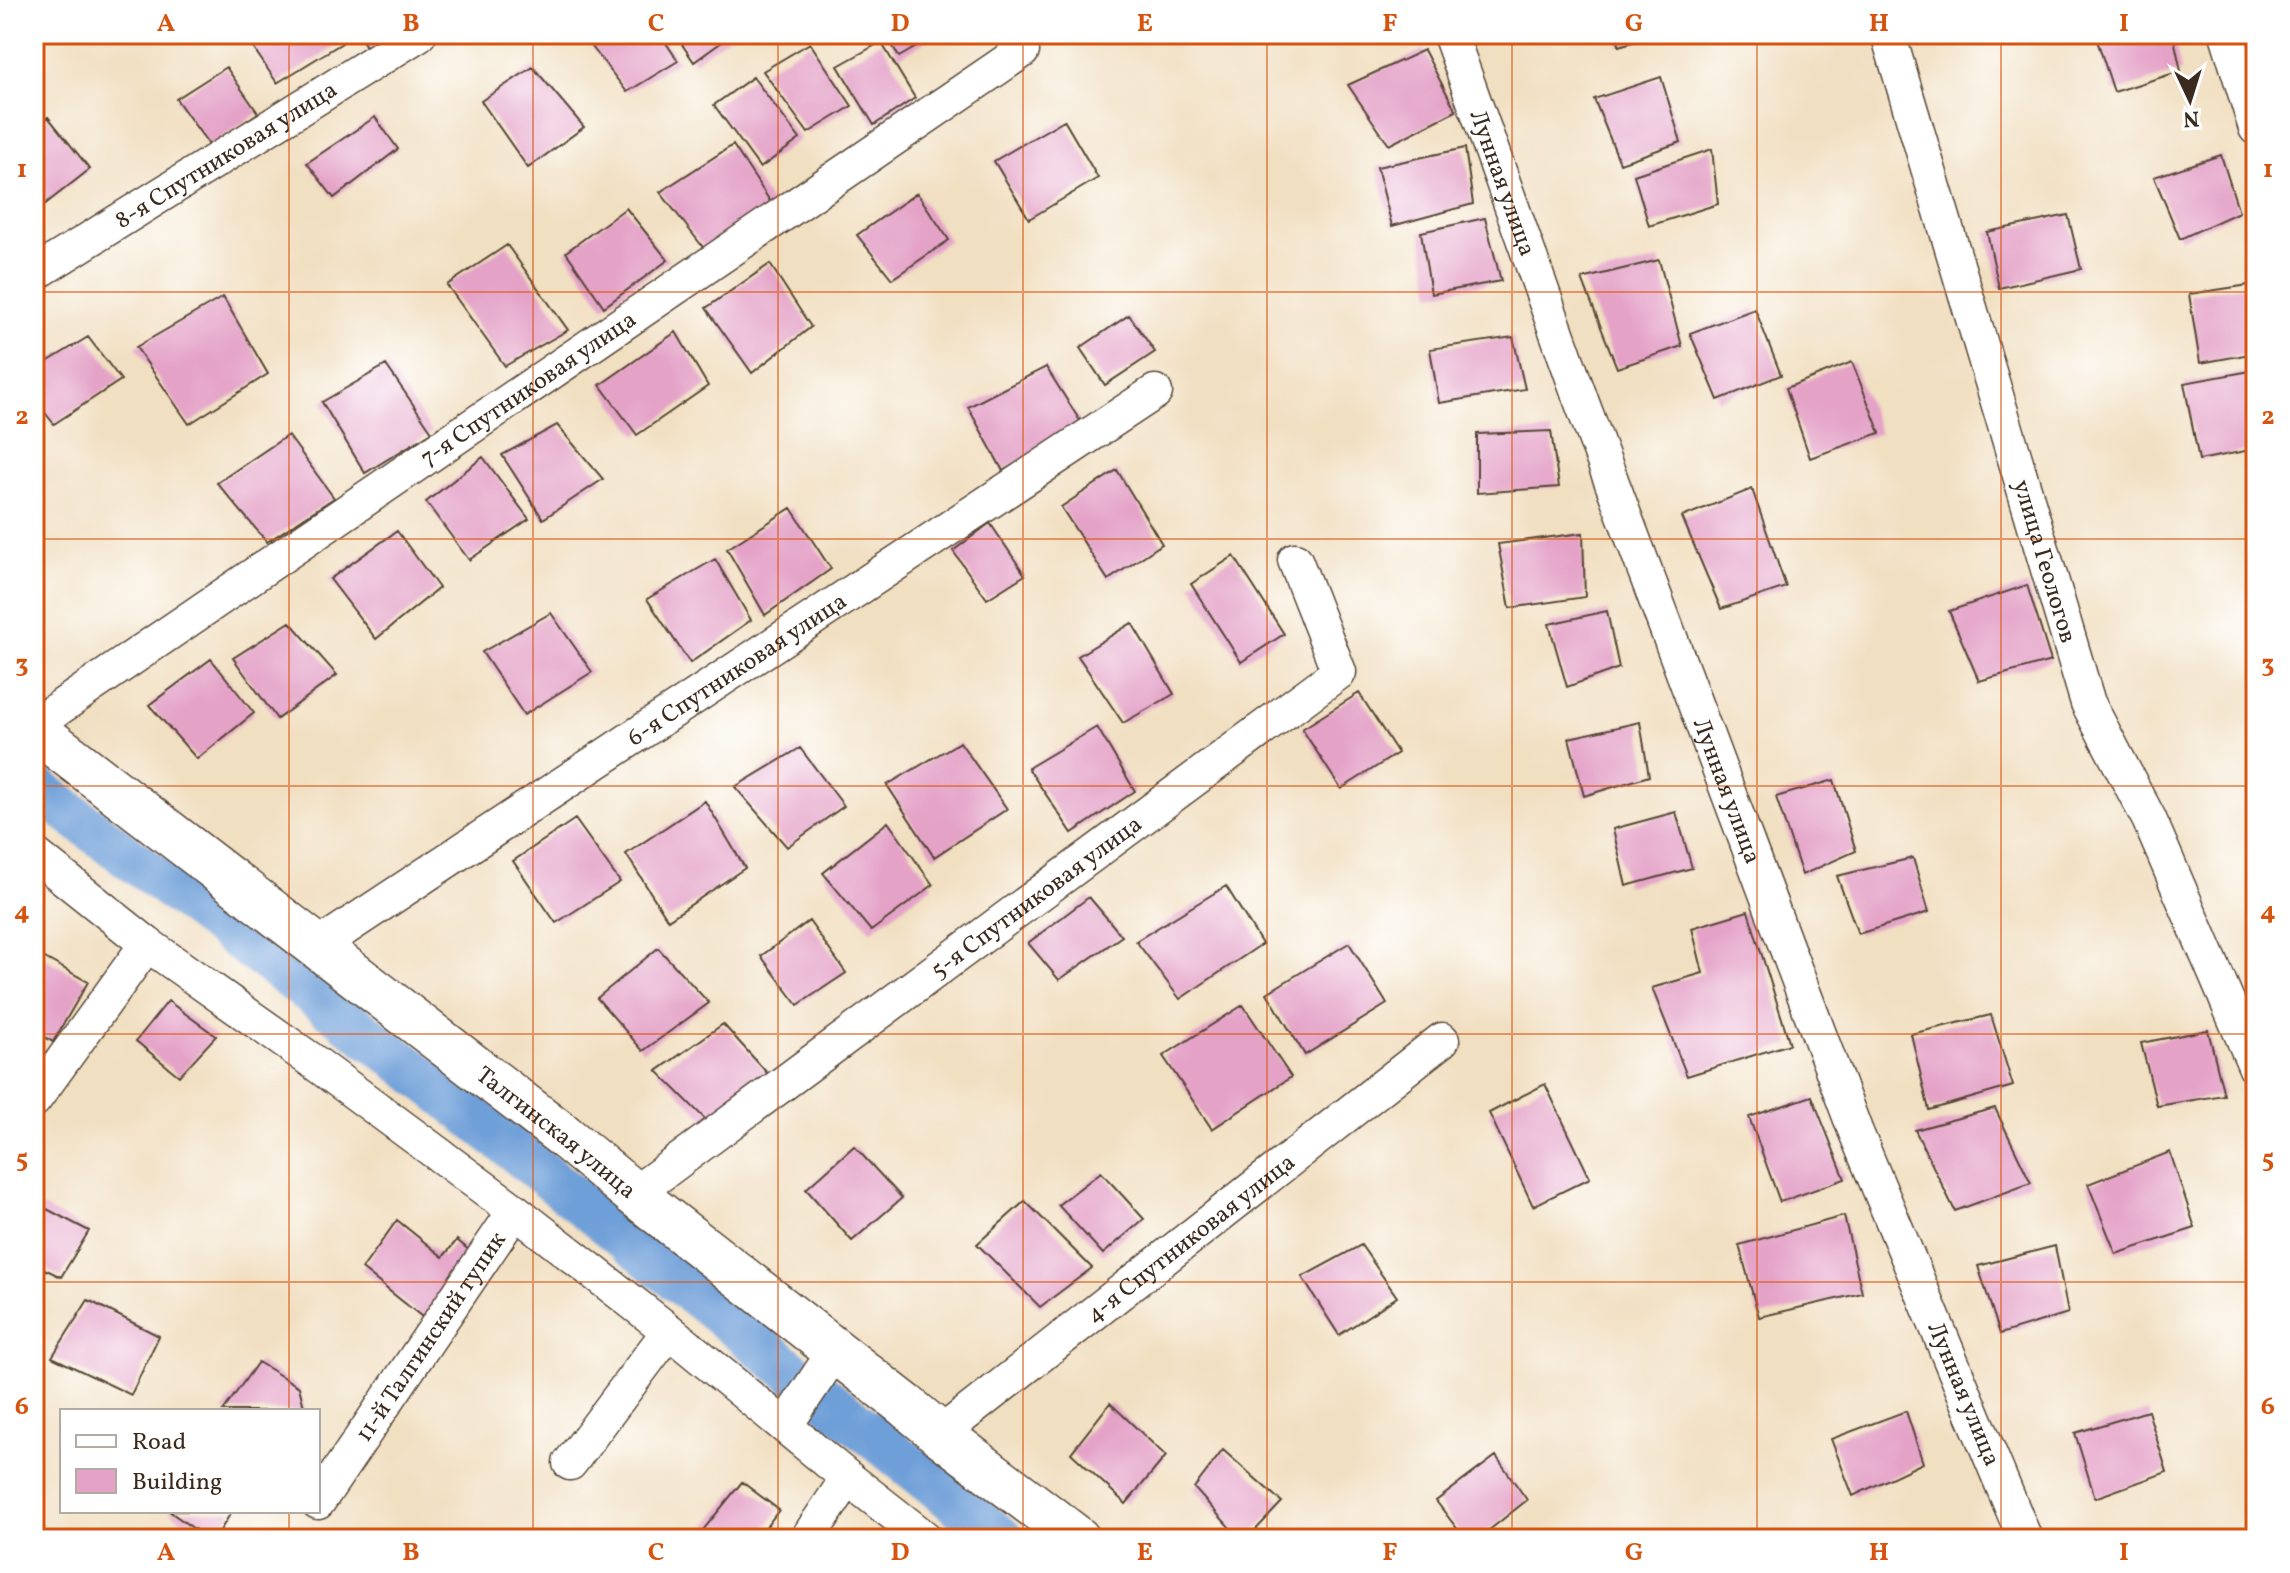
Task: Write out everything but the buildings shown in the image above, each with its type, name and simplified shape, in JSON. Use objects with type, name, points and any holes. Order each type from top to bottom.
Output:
[{"type":"street","name":"8-я Спутниковая улица","points":[[34,274],[419,34]]},
{"type":"street","name":"Лунная улица","points":[[1450,34],[1582,403],[1855,1130],[2025,1539]]},
{"type":"street","name":"улица Геологов","points":[[1888,34],[2088,703],[2149,819],[2256,1068]]},
{"type":"street","points":[[2227,34],[2256,128]]},
{"type":"street","name":"7-я Спутниковая улица","points":[[34,727],[1022,51]]},
{"type":"street","name":"6-я Спутниковая улица","points":[[318,946],[1155,392]]},
{"type":"street","name":"5-я Спутниковая улица","points":[[634,1194],[1339,672],[1295,560]]},
{"type":"street","name":"Талгинская улица","points":[[34,727],[564,1136],[832,1357],[1078,1539]]},
{"type":"street","points":[[34,854],[147,944],[311,1060],[515,1211],[669,1331],[791,1417],[848,1478],[926,1539]]},
{"type":"street","points":[[34,1100],[147,944]]},
{"type":"street","name":"4-я Спутниковая улица","points":[[940,1434],[1442,1040]]},
{"type":"street","name":"11-й Талгинский тупик","points":[[320,1499],[515,1211]]},
{"type":"street","points":[[570,1463],[669,1331]]},
{"type":"street","points":[[791,1417],[832,1357]]},
{"type":"street","points":[[807,1539],[848,1478]]},
{"type":"waterway","points":[[34,786],[416,1072],[1002,1539]]}]
